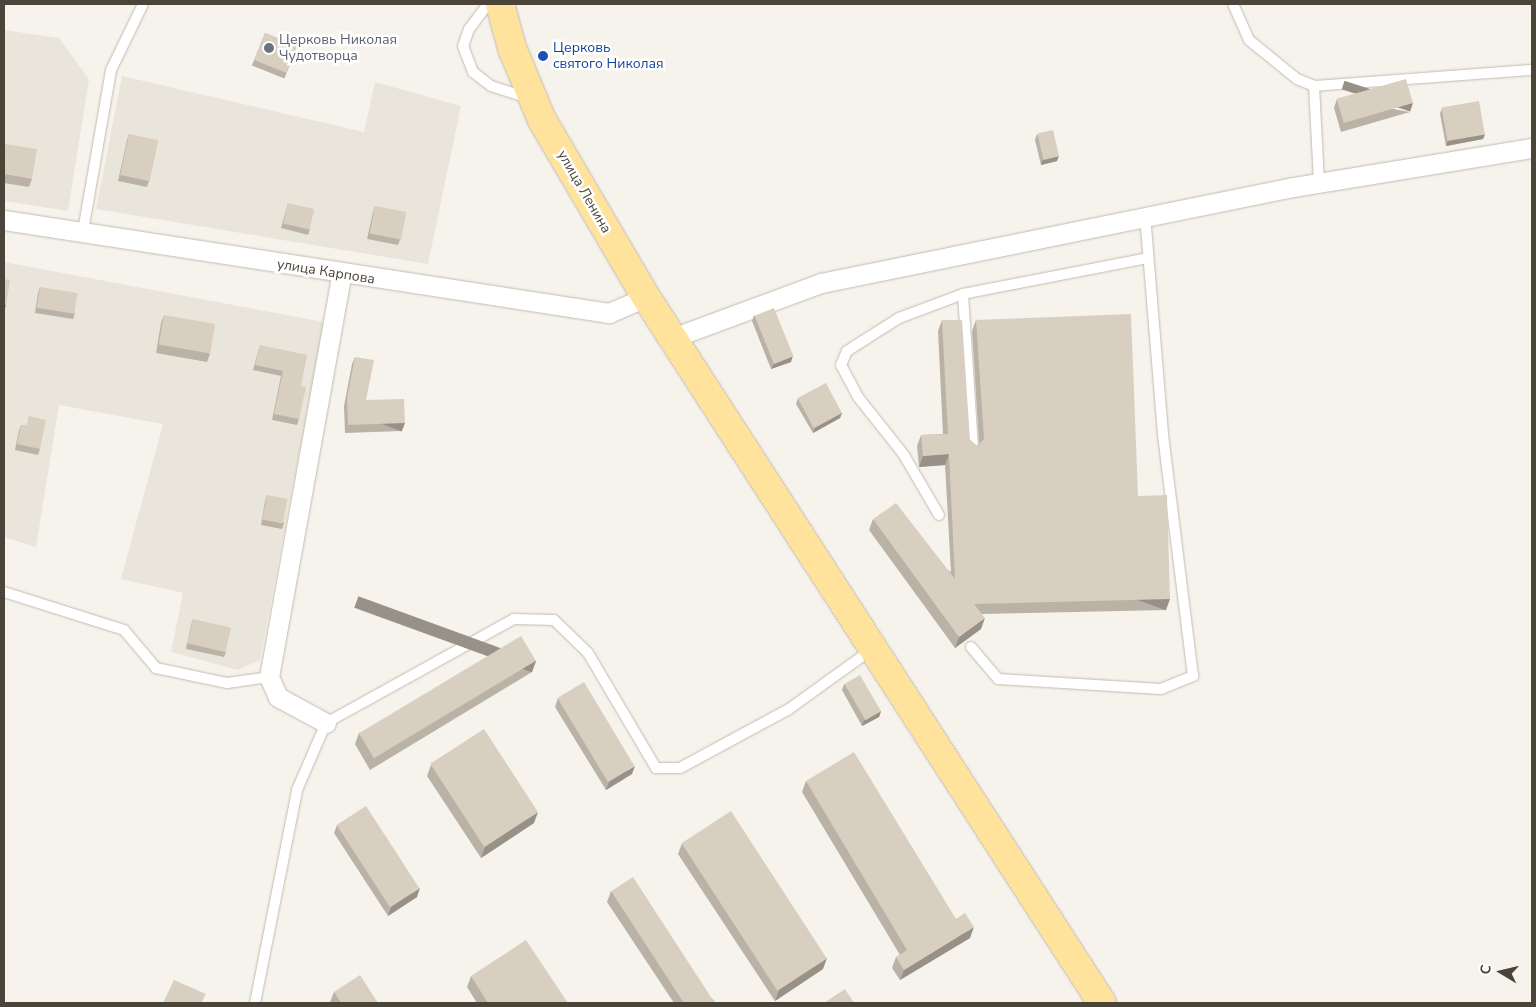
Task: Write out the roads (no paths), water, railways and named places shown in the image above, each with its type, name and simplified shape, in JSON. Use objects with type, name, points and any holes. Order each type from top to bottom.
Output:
[{"type":"main road","name":"улица Ленина","points":[[500,4],[533,99],[646,297],[871,650],[1102,1003]]},
{"type":"street","points":[[672,338],[821,283],[1319,182],[1532,148]]},
{"type":"street","name":"улица Карпова","points":[[4,220],[84,231],[341,275],[609,313],[646,297]]},
{"type":"street","points":[[326,723],[278,697],[270,677],[341,275]]},
{"type":"lane","points":[[84,231],[111,70],[143,4]]},
{"type":"lane","points":[[488,4],[469,29],[463,46],[473,72],[492,86],[533,99]]},
{"type":"lane","points":[[1233,4],[1249,40],[1296,79],[1314,86],[1532,70]]},
{"type":"lane","points":[[1314,86],[1314,139],[1319,182]]},
{"type":"lane","points":[[971,646],[998,679],[1161,689],[1192,676],[1163,434],[1145,217]]},
{"type":"lane","points":[[939,515],[904,455],[858,397],[841,365],[847,351],[899,318],[963,294],[1148,258]]},
{"type":"lane","points":[[963,294],[973,450]]},
{"type":"lane","points":[[4,592],[124,630],[156,668],[227,683],[270,677]]},
{"type":"lane","points":[[255,1003],[297,790],[326,723],[514,619],[554,620],[588,654],[656,768],[680,768],[789,709],[871,650]]},
{"type":"place","name":"Церковь Николая Чудотворца","points":[[269,48]]},
{"type":"place","name":"Церковь святого Николая","points":[[543,56]]}]
